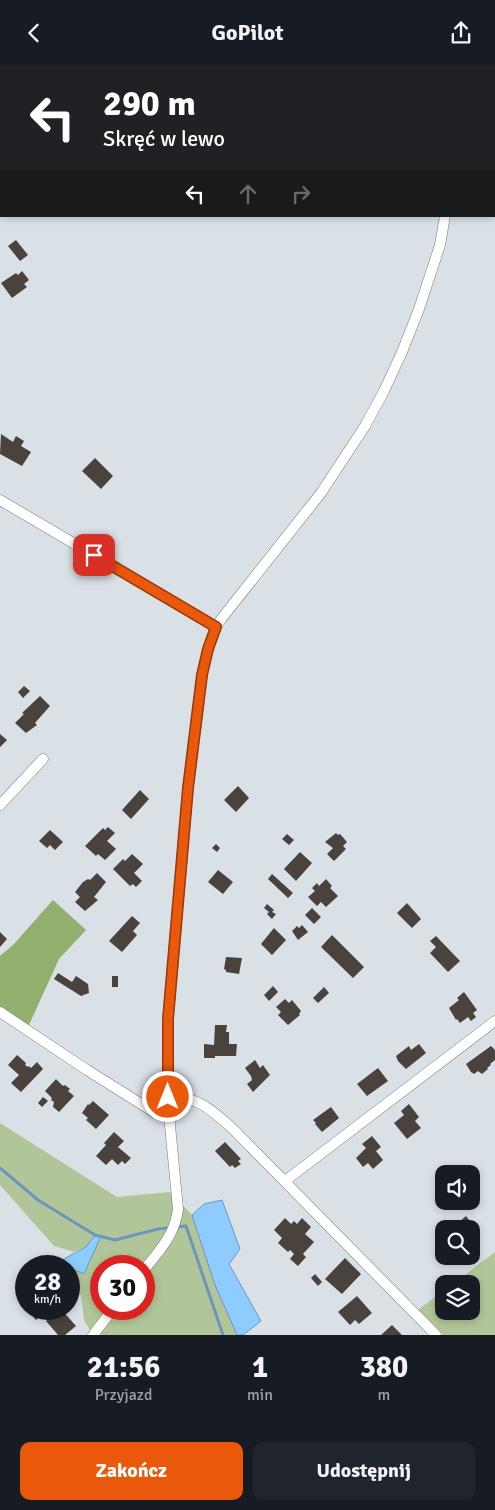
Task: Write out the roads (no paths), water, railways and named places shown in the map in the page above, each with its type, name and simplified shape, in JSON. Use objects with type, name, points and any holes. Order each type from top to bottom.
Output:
[{"type":"street","points":[[155,1255],[172,1232],[178,1209],[168,1097],[168,1019],[188,788],[202,675],[208,649],[216,627],[245,587],[321,493],[370,417],[402,352],[419,309],[440,245],[445,217]]},
{"type":"street","points":[[0,500],[216,627]]},
{"type":"street","points":[[0,805],[43,759]]},
{"type":"street","points":[[0,1012],[154,1112],[169,1115]]},
{"type":"street","points":[[285,1181],[495,1021]]},
{"type":"street","points":[[168,1097],[189,1099],[209,1107],[234,1129],[436,1335]]},
{"type":"street","points":[[93,1335],[105,1320]]},
{"type":"water","points":[[222,1200],[240,1249],[229,1264],[261,1321],[243,1335],[237,1335],[215,1285],[192,1215],[204,1204]]},
{"type":"water","points":[[95,1235],[101,1236],[92,1255],[90,1255],[90,1261],[84,1274],[80,1272],[80,1255],[71,1255],[86,1247]]},
{"type":"waterway","points":[[0,1168],[38,1200],[95,1235],[115,1240],[158,1229],[186,1226],[223,1335]]}]
